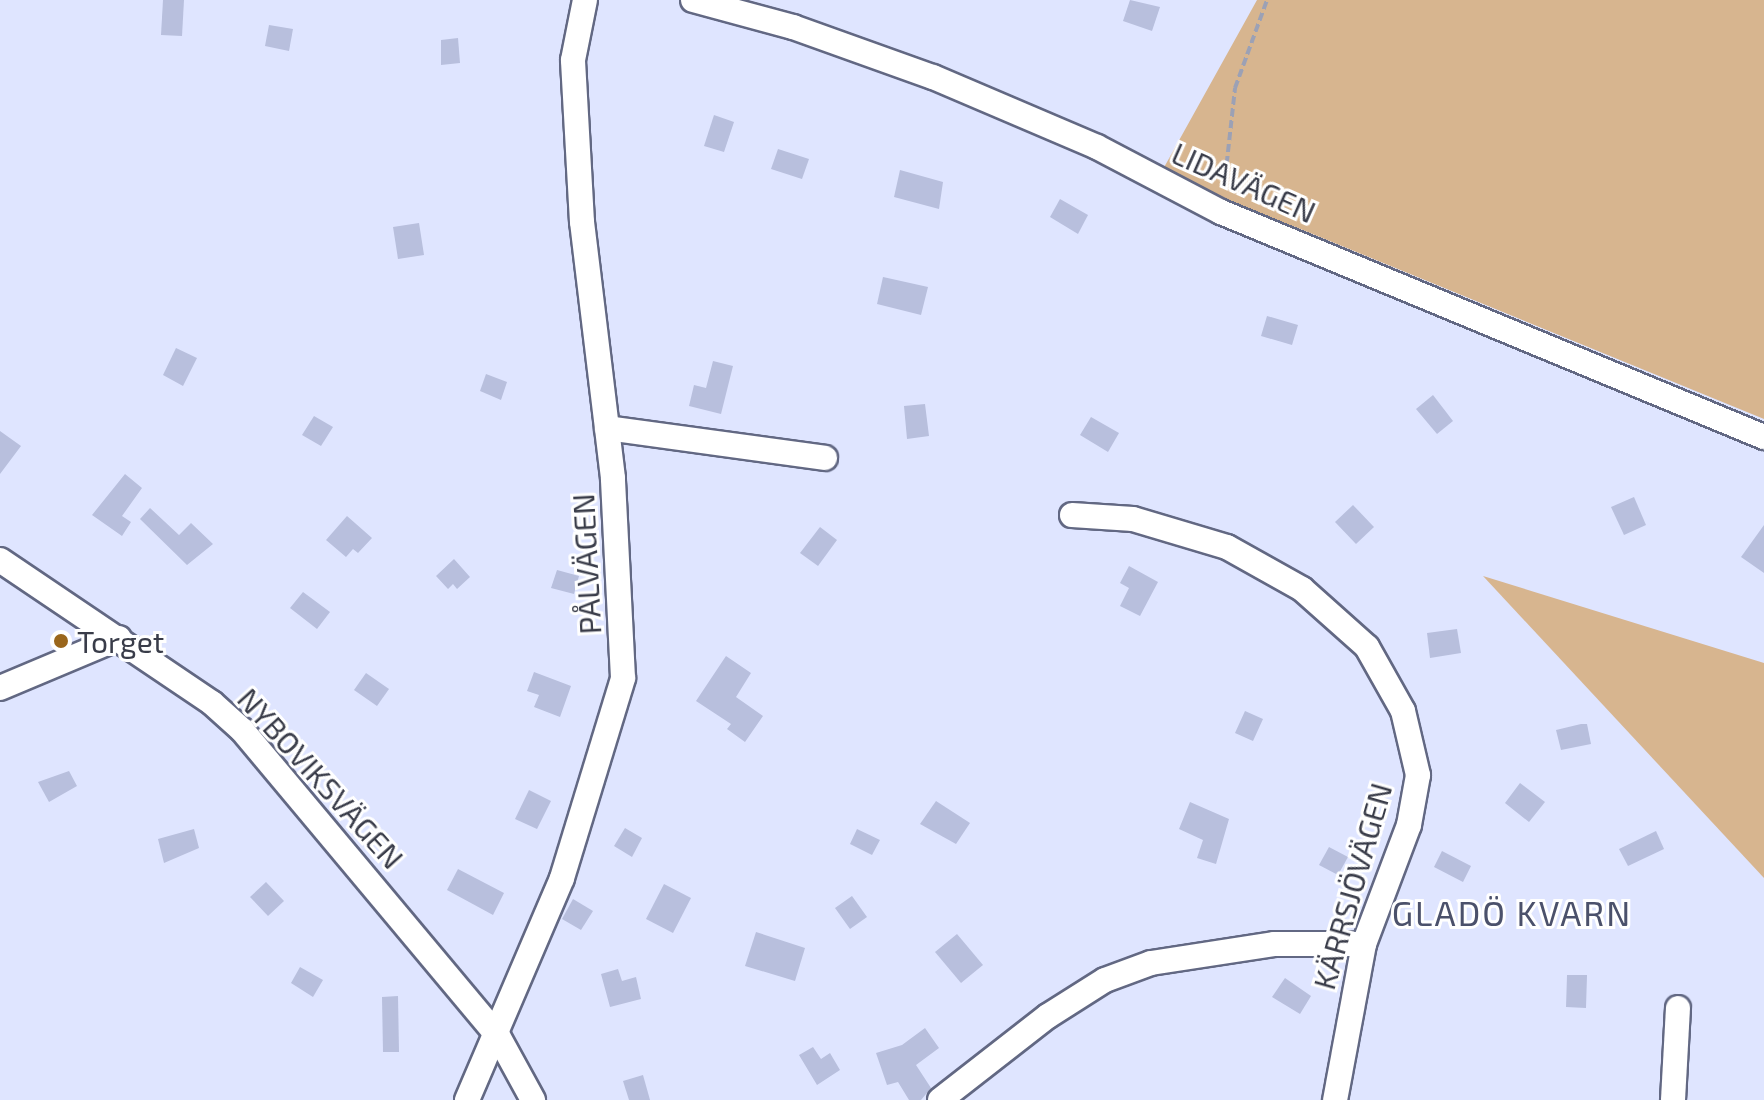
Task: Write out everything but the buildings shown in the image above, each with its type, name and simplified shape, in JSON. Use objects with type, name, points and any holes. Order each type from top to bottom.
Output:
[{"type":"street","name":"PÅLVÄGEN","points":[[467,1100],[498,1036],[562,878],[623,678],[607,428],[582,222],[573,60],[585,0]]},
{"type":"street","name":"LIDAVÄGEN","points":[[693,0],[793,27],[933,77],[1097,147],[1221,212],[1764,437]]},
{"type":"street","points":[[607,428],[825,458]]},
{"type":"street","name":"KÄRRSJÖVÄGEN","points":[[1072,515],[1133,519],[1227,547],[1302,589],[1367,647],[1403,711],[1418,775],[1409,825],[1364,944],[1335,1100]]},
{"type":"street","name":"NYBOVIKSVÄGEN","points":[[0,560],[119,638],[242,730],[498,1036],[533,1100]]},
{"type":"street","points":[[0,688],[119,638]]},
{"type":"street","points":[[940,1100],[1048,1016],[1105,980],[1151,963],[1274,944],[1364,944]]},
{"type":"street","points":[[1673,1100],[1678,1008]]},
{"type":"path","points":[[1221,212],[1235,88],[1267,0]]},
{"type":"shaded area","points":[[1257,0],[1764,0],[1764,419],[1293,226],[1286,238],[1162,171]]},
{"type":"shaded area","points":[[1483,576],[1764,663],[1764,878]]},
{"type":"place","name":"Torget","points":[[61,641]]},
{"type":"district","name":"GLADÖ KVARN","points":[[1512,913]]}]
